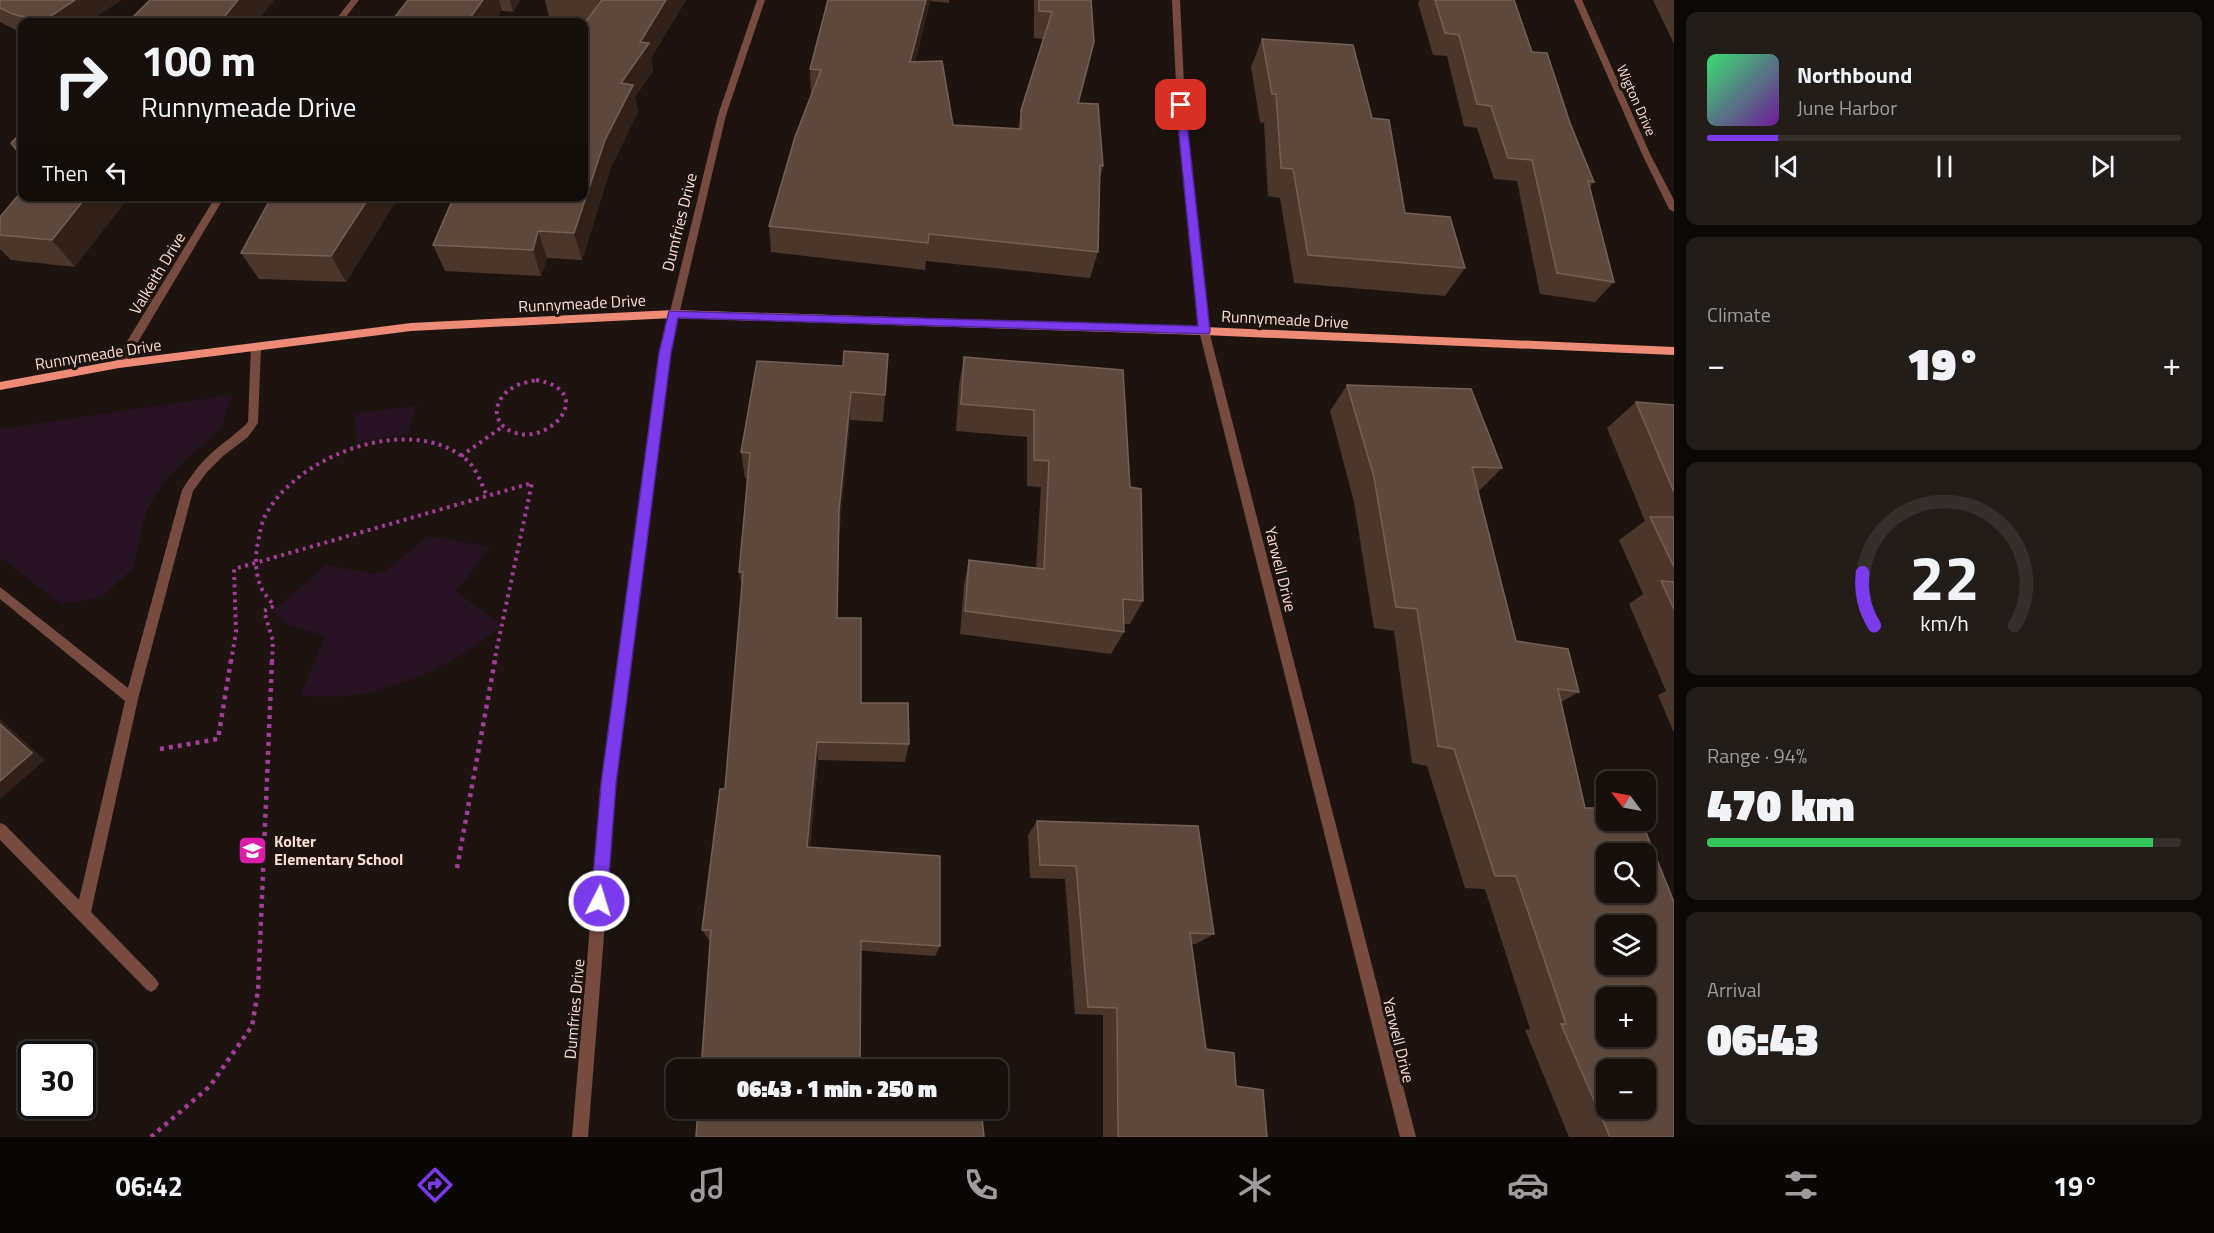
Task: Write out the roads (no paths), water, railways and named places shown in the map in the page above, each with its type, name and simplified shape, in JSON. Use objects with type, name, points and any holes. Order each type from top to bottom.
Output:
[{"type":"street","points":[[342,18],[355,0]]},
{"type":"street","name":"Dumfries Drive","points":[[579,1137],[609,784],[665,353],[722,115],[761,0]]},
{"type":"street","name":"Yarwell Drive","points":[[1176,0],[1181,105],[1204,331],[1408,1137]]},
{"type":"street","name":"Wigton Drive","points":[[1578,0],[1646,154],[1674,209]]},
{"type":"street","name":"Valkeith Drive","points":[[119,364],[218,201]]},
{"type":"street","name":"Runnymeade Drive","points":[[0,386],[119,364],[411,327],[673,314],[1204,331],[1674,351]]},
{"type":"street","points":[[83,915],[132,699],[188,490],[203,469],[244,434],[253,423],[256,347]]},
{"type":"street","points":[[0,592],[132,699]]},
{"type":"street","points":[[0,830],[151,984]]},
{"type":"place","name":"Kolter Elementary School","points":[[253,850]]}]
